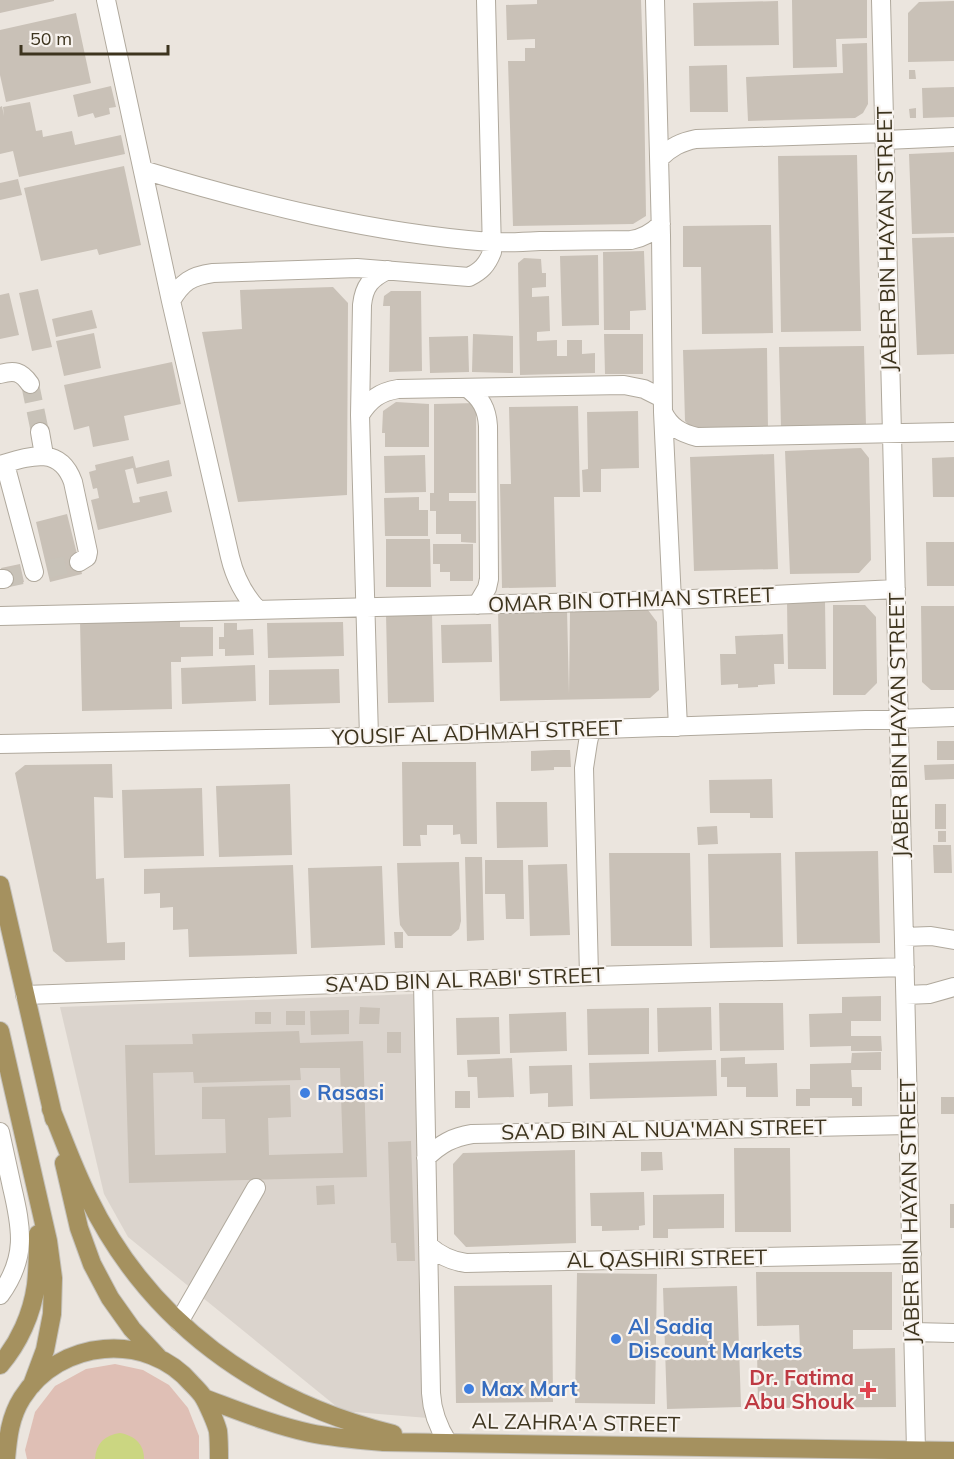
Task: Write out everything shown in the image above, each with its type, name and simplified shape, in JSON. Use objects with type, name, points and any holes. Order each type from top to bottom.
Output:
[{"type":"main road","points":[[0,885],[79,1228],[92,1264],[110,1298],[132,1329],[158,1358]]},
{"type":"main road","points":[[0,1031],[48,1241],[53,1278],[52,1314],[45,1350],[32,1385]]},
{"type":"main road","points":[[51,1109],[88,1197],[111,1238],[131,1268],[179,1322],[211,1350],[284,1395],[336,1417],[421,1441]]},
{"type":"main road","points":[[0,1365],[18,1339],[30,1314],[36,1286],[40,1205]]},
{"type":"main road","points":[[6,1459],[8,1414],[32,1385],[52,1366],[77,1353],[104,1348],[132,1349],[158,1358],[184,1375],[204,1398],[218,1431],[219,1459]]},
{"type":"main road","name":"AL ZAHRA'A STREET","points":[[204,1398],[272,1423],[308,1433],[346,1439],[448,1443],[954,1451]]},
{"type":"street","points":[[106,0],[171,301],[234,572],[248,599],[258,610]]},
{"type":"street","points":[[171,301],[178,289],[188,280],[213,273],[357,268],[469,277],[479,272],[487,263],[492,252],[486,0]]},
{"type":"street","points":[[655,0],[660,158],[662,405],[678,727]]},
{"type":"street","name":"JABER BIN HAYAN STREET","points":[[881,0],[916,1450]]},
{"type":"street","points":[[660,158],[682,141],[696,138],[954,136]]},
{"type":"street","points":[[143,170],[211,191],[350,222],[421,234],[492,242],[631,240],[648,235],[661,224]]},
{"type":"street","points":[[369,737],[360,415],[363,293],[377,275],[388,270]]},
{"type":"street","points":[[0,374],[16,372],[30,384]]},
{"type":"street","points":[[360,415],[375,396],[398,389],[624,386],[644,389],[662,405],[667,421],[676,429],[697,437],[954,432]]},
{"type":"street","points":[[467,388],[477,395],[488,415],[489,579],[487,588],[477,605]]},
{"type":"street","points":[[40,432],[44,455]]},
{"type":"street","points":[[35,572],[2,465],[34,456],[44,455],[55,458],[70,472],[88,552],[87,557],[79,562]]},
{"type":"street","name":"OMAR BIN OTHMAN STREET","points":[[0,616],[672,600],[896,588]]},
{"type":"street","name":"YOUSIF AL ADHMAH STREET","points":[[0,744],[369,737],[954,717]]},
{"type":"street","points":[[589,976],[584,768],[591,729]]},
{"type":"street","points":[[904,937],[925,936],[951,943]]},
{"type":"street","name":"SA'AD BIN AL RABI' STREET","points":[[25,995],[905,967]]},
{"type":"street","points":[[423,981],[432,1407],[441,1432],[448,1443]]},
{"type":"street","points":[[906,995],[929,994],[954,987]]},
{"type":"street","name":"SA'AD BIN AL NUA'MAN STREET","points":[[426,1158],[447,1140],[472,1134],[909,1125]]},
{"type":"street","points":[[0,1132],[20,1224],[18,1258],[6,1267],[0,1295]]},
{"type":"street","points":[[179,1322],[256,1188]]},
{"type":"street","name":"AL QASHIRI STREET","points":[[428,1245],[445,1258],[466,1263],[912,1254]]},
{"type":"street","points":[[913,1332],[954,1333]]},
{"type":"shaded area","points":[[415,994],[428,1418],[342,1411],[128,1237],[104,1194],[60,1007]]},
{"type":"shaded area","points":[[115,1364],[143,1370],[169,1385],[188,1408],[199,1436],[199,1459],[27,1459],[25,1450],[35,1412],[55,1386],[86,1369]]},
{"type":"shaded area","points":[[120,1433],[138,1442],[144,1459],[95,1459],[99,1444],[110,1436]]},
{"type":"building","points":[[0,0],[54,0],[54,1],[0,13]]},
{"type":"building","points":[[537,0],[641,0],[646,216],[633,224],[513,226],[508,61],[525,61],[525,48],[535,48],[535,39],[507,40],[506,5],[537,4]]},
{"type":"building","points":[[792,0],[867,0],[867,38],[836,39],[837,67],[793,68]]},
{"type":"building","points":[[778,1],[779,45],[694,46],[693,3]]},
{"type":"building","points":[[954,1],[954,61],[908,62],[908,13],[919,2]]},
{"type":"building","points":[[76,13],[91,83],[6,102],[0,75],[0,30]]},
{"type":"building","points":[[867,43],[868,104],[863,113],[855,118],[748,121],[746,77],[843,73],[842,44]]},
{"type":"building","points":[[727,65],[728,112],[690,112],[689,66]]},
{"type":"building","points":[[909,70],[915,70],[916,79],[909,79]]},
{"type":"building","points":[[111,86],[116,107],[109,108],[110,114],[95,118],[93,113],[78,117],[73,95]]},
{"type":"building","points":[[954,87],[954,117],[923,118],[922,88]]},
{"type":"building","points":[[30,102],[36,131],[42,130],[43,137],[72,131],[75,145],[121,135],[125,154],[19,177],[13,151],[0,154],[0,107],[2,106],[4,116],[3,107]]},
{"type":"building","points":[[916,108],[916,118],[910,118],[909,109]]},
{"type":"building","points":[[954,152],[954,233],[912,234],[909,154]]},
{"type":"building","points":[[857,155],[861,331],[781,332],[778,156]]},
{"type":"building","points":[[124,166],[141,245],[99,255],[97,249],[41,261],[24,188]]},
{"type":"building","points":[[18,179],[22,195],[0,200],[0,183]]},
{"type":"building","points":[[771,225],[773,333],[702,334],[701,267],[683,267],[683,226]]},
{"type":"building","points":[[954,237],[954,354],[917,355],[912,238]]},
{"type":"building","points":[[644,251],[646,310],[630,311],[630,330],[604,330],[603,252]]},
{"type":"building","points":[[598,255],[599,325],[562,326],[560,256]]},
{"type":"building","points":[[524,258],[541,259],[542,273],[546,273],[546,287],[532,288],[532,297],[549,296],[550,331],[537,332],[537,341],[557,340],[557,356],[567,356],[567,340],[582,340],[582,354],[595,353],[595,373],[520,375],[518,263]]},
{"type":"building","points":[[333,287],[348,303],[347,495],[238,502],[202,332],[242,329],[240,290]]},
{"type":"building","points":[[38,289],[52,347],[32,351],[19,293]]},
{"type":"building","points":[[391,291],[421,291],[422,371],[389,372],[390,306],[383,306],[384,296]]},
{"type":"building","points":[[9,293],[19,335],[0,339],[0,295]]},
{"type":"building","points":[[92,310],[97,328],[56,337],[52,319]]},
{"type":"building","points":[[94,333],[101,368],[64,376],[56,341]]},
{"type":"building","points":[[473,334],[513,336],[513,373],[472,372]]},
{"type":"building","points":[[604,334],[643,334],[643,374],[605,374]]},
{"type":"building","points":[[468,336],[469,372],[430,373],[429,337]]},
{"type":"building","points":[[864,346],[866,426],[781,428],[779,347]]},
{"type":"building","points":[[767,348],[768,430],[695,432],[685,421],[683,350]]},
{"type":"building","points":[[172,362],[181,404],[124,416],[129,440],[93,447],[89,426],[74,430],[64,385]]},
{"type":"building","points":[[396,402],[429,404],[429,447],[385,447],[385,433],[382,433],[383,411]]},
{"type":"building","points":[[476,403],[476,493],[449,493],[449,501],[476,501],[476,543],[461,542],[461,534],[436,534],[436,511],[430,511],[430,493],[434,493],[434,404]]},
{"type":"building","points":[[578,406],[580,497],[554,497],[556,587],[502,588],[500,484],[511,484],[509,407]]},
{"type":"building","points":[[638,411],[639,468],[601,469],[601,492],[583,492],[582,470],[588,469],[587,412]]},
{"type":"building","points":[[861,448],[869,458],[871,560],[859,573],[790,574],[785,451]]},
{"type":"building","points":[[774,454],[778,569],[694,571],[690,457]]},
{"type":"building","points":[[425,455],[426,492],[385,493],[384,456]]},
{"type":"building","points":[[133,456],[136,468],[169,460],[172,476],[137,484],[133,468],[125,470],[133,503],[140,502],[139,497],[167,491],[172,512],[98,530],[91,500],[99,498],[97,488],[93,489],[89,472],[96,470],[95,465]]},
{"type":"building","points":[[954,457],[954,497],[933,497],[932,458]]},
{"type":"building","points":[[419,497],[419,510],[428,510],[428,536],[385,536],[384,498]]},
{"type":"building","points":[[67,514],[82,574],[50,582],[36,522]]},
{"type":"building","points":[[386,539],[430,539],[431,587],[386,587]]},
{"type":"building","points":[[926,542],[954,542],[954,586],[927,586]]},
{"type":"building","points":[[433,544],[473,544],[473,581],[450,581],[450,572],[440,572],[440,564],[433,564]]},
{"type":"building","points":[[20,564],[24,582],[6,586],[1,568]]},
{"type":"building","points":[[787,601],[825,601],[826,669],[788,669]]},
{"type":"building","points":[[833,605],[865,605],[876,617],[877,683],[865,695],[833,695]]},
{"type":"building","points":[[921,606],[954,606],[954,690],[931,690],[922,682]]},
{"type":"building","points":[[567,609],[569,694],[570,611],[648,610],[657,622],[659,690],[650,698],[500,701],[498,610]]},
{"type":"building","points":[[432,613],[434,702],[388,703],[386,614]]},
{"type":"building","points":[[180,619],[180,627],[213,627],[213,656],[181,657],[181,662],[171,662],[172,709],[82,711],[80,621]]},
{"type":"building","points":[[343,622],[344,656],[268,658],[267,623]]},
{"type":"building","points":[[224,623],[237,623],[237,630],[253,629],[254,655],[225,656],[225,649],[219,649],[219,637],[224,637]]},
{"type":"building","points":[[491,624],[492,662],[442,663],[441,625]]},
{"type":"building","points":[[783,634],[784,664],[774,664],[775,684],[738,688],[738,684],[721,685],[720,654],[736,654],[735,636]]},
{"type":"building","points":[[255,665],[256,701],[182,704],[181,668]]},
{"type":"building","points":[[339,669],[340,703],[269,705],[269,670]]},
{"type":"building","points":[[937,741],[954,741],[954,760],[937,760]]},
{"type":"building","points":[[570,750],[571,767],[531,771],[531,751]]},
{"type":"building","points":[[402,762],[476,762],[477,844],[461,844],[460,834],[453,835],[453,825],[427,825],[427,835],[420,835],[421,846],[403,846]]},
{"type":"building","points":[[112,764],[113,798],[94,797],[96,879],[104,878],[107,943],[125,942],[125,960],[66,962],[53,951],[15,773],[25,765]]},
{"type":"building","points":[[954,764],[954,779],[925,780],[924,765]]},
{"type":"building","points":[[772,779],[773,818],[750,818],[750,813],[710,813],[709,780]]},
{"type":"building","points":[[290,784],[292,855],[219,857],[216,786]]},
{"type":"building","points":[[202,788],[204,856],[124,858],[122,790]]},
{"type":"building","points":[[496,802],[547,802],[548,847],[497,848]]},
{"type":"building","points":[[935,804],[946,804],[946,829],[935,829]]},
{"type":"building","points":[[717,826],[718,844],[698,845],[697,827]]},
{"type":"building","points":[[938,831],[946,831],[946,842],[938,842]]},
{"type":"building","points":[[933,845],[951,845],[952,873],[934,873]]},
{"type":"building","points":[[878,851],[880,943],[797,944],[795,852]]},
{"type":"building","points":[[609,853],[690,853],[692,946],[611,946]]},
{"type":"building","points":[[781,853],[783,947],[710,948],[708,854]]},
{"type":"building","points":[[465,857],[482,857],[484,940],[467,941]]},
{"type":"building","points":[[485,860],[523,860],[524,919],[506,919],[505,894],[485,894]]},
{"type":"building","points":[[459,862],[461,921],[459,929],[451,936],[408,936],[400,925],[397,863]]},
{"type":"building","points":[[567,864],[570,935],[530,936],[528,865]]},
{"type":"building","points":[[293,865],[297,954],[189,957],[188,929],[173,930],[173,907],[160,908],[160,893],[144,894],[144,869]]},
{"type":"building","points":[[382,866],[385,945],[311,948],[308,868]]},
{"type":"building","points":[[394,932],[403,932],[403,948],[395,948]]},
{"type":"building","points":[[881,996],[881,1021],[851,1021],[851,1036],[881,1036],[882,1051],[851,1051],[851,1046],[810,1047],[809,1014],[842,1013],[842,997]]},
{"type":"building","points":[[719,1003],[783,1003],[784,1050],[720,1051]]},
{"type":"building","points":[[360,1007],[380,1008],[379,1024],[359,1024]]},
{"type":"building","points":[[711,1007],[712,1050],[658,1052],[657,1008]]},
{"type":"building","points":[[649,1008],[649,1054],[588,1055],[587,1009]]},
{"type":"building","points":[[349,1010],[349,1034],[311,1035],[310,1011]]},
{"type":"building","points":[[286,1011],[305,1011],[305,1025],[286,1025]]},
{"type":"building","points":[[255,1012],[271,1012],[271,1024],[255,1024]]},
{"type":"building","points":[[566,1012],[567,1051],[510,1053],[509,1014]]},
{"type":"building","points":[[499,1017],[500,1054],[457,1055],[456,1018]]},
{"type":"building","points":[[299,1031],[300,1043],[363,1041],[367,1177],[129,1183],[125,1045],[193,1044],[192,1034]],"holes":[[[300,1068],[340,1068],[343,1153],[269,1155],[268,1118],[291,1117],[290,1085],[202,1087],[202,1119],[225,1119],[226,1153],[155,1155],[153,1073],[193,1072],[194,1083],[301,1080]]]},
{"type":"building","points":[[387,1032],[401,1032],[401,1053],[387,1053]]},
{"type":"building","points":[[881,1052],[881,1070],[851,1070],[852,1087],[862,1087],[862,1106],[852,1106],[852,1098],[810,1098],[810,1106],[796,1106],[796,1089],[810,1089],[810,1064],[851,1063],[852,1053]]},
{"type":"building","points":[[745,1057],[745,1064],[777,1063],[778,1097],[746,1097],[746,1087],[727,1087],[727,1077],[721,1077],[721,1058]]},
{"type":"building","points":[[512,1058],[514,1097],[478,1098],[477,1077],[468,1077],[467,1060]]},
{"type":"building","points":[[716,1060],[717,1096],[590,1099],[589,1063]]},
{"type":"building","points":[[572,1065],[573,1106],[548,1107],[548,1093],[530,1094],[529,1066]]},
{"type":"building","points":[[455,1091],[470,1091],[470,1108],[455,1108]]},
{"type":"building","points":[[941,1097],[954,1097],[954,1114],[941,1114]]},
{"type":"building","points":[[411,1141],[415,1261],[397,1261],[396,1243],[391,1243],[388,1142]]},
{"type":"building","points":[[734,1148],[790,1148],[791,1232],[735,1232]]},
{"type":"building","points":[[575,1150],[576,1243],[466,1247],[454,1234],[453,1164],[463,1153]]},
{"type":"building","points":[[641,1152],[662,1152],[663,1170],[641,1171]]},
{"type":"building","points":[[334,1185],[335,1204],[317,1205],[316,1186]]},
{"type":"building","points":[[644,1192],[645,1225],[639,1226],[639,1230],[602,1231],[602,1226],[591,1226],[590,1193]]},
{"type":"building","points":[[724,1194],[724,1228],[668,1229],[668,1238],[653,1238],[653,1195]]},
{"type":"building","points":[[950,1204],[954,1204],[954,1228],[950,1228]]},
{"type":"building","points":[[756,1272],[892,1272],[892,1330],[853,1330],[853,1349],[895,1348],[896,1407],[758,1408],[757,1349],[800,1349],[799,1325],[757,1326]]},
{"type":"building","name":"Al Sadiq Discount Markets","points":[[577,1273],[657,1274],[655,1404],[575,1403]]},
{"type":"building","points":[[552,1285],[553,1402],[456,1403],[454,1286]]},
{"type":"building","points":[[737,1286],[741,1407],[667,1409],[663,1288]]},
{"type":"tunnel","points":[[30,384],[40,432]]},
{"type":"tunnel","points":[[48,569],[79,562]]},
{"type":"tunnel","points":[[4,579],[23,575]]},
{"type":"place","name":"Rasasi","points":[[305,1093]]},
{"type":"place","name":"Al Sadiq Discount Markets","points":[[616,1339]]},
{"type":"place","name":"Max Mart","points":[[469,1389]]},
{"type":"place","name":"Dr. Fatima Abu Shouk","points":[[868,1390]]}]
